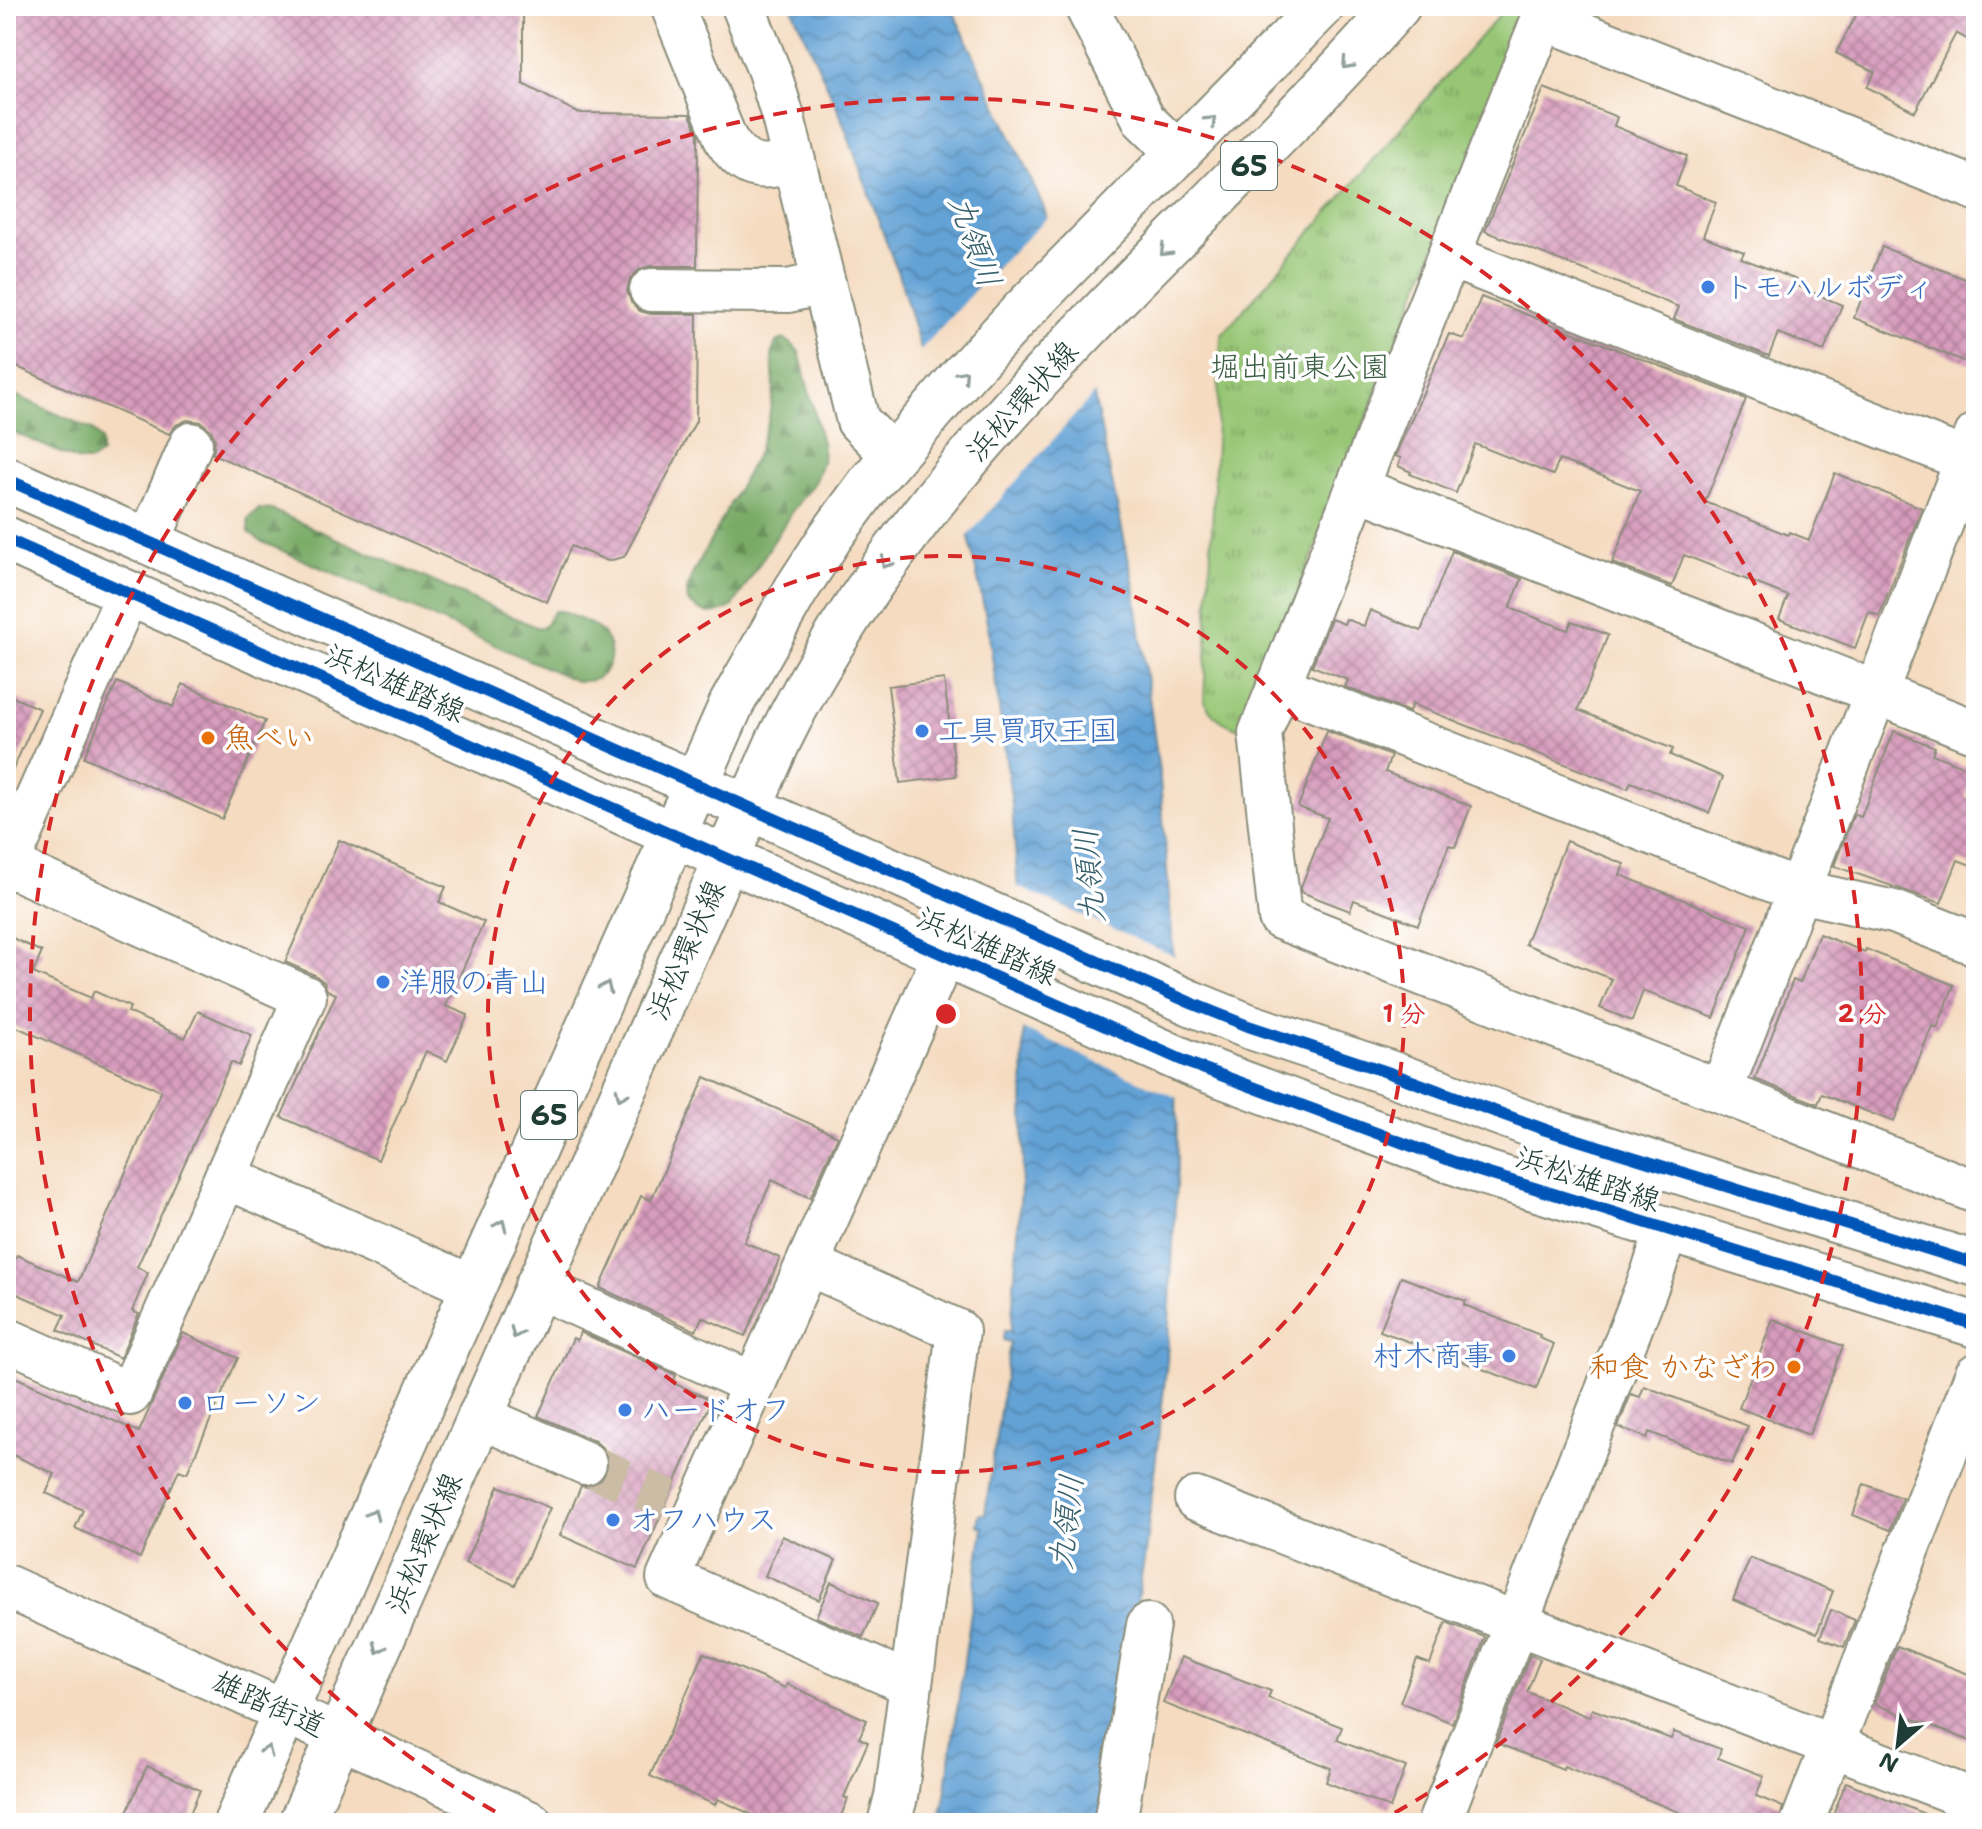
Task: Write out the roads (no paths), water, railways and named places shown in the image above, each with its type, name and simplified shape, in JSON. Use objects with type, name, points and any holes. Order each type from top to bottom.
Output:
[{"type":"main road","name":"浜松環状線","points":[[236,1823],[732,703],[796,590],[831,536],[902,445],[965,373],[1322,6]]},
{"type":"main road","name":"浜松環状線","points":[[301,1823],[749,808],[784,731],[817,670],[868,589],[933,501],[1013,409],[1296,118],[1398,6]]},
{"type":"main road","name":"浜松雄踏線","points":[[6,479],[1248,1026],[1546,1130],[1976,1264]]},
{"type":"main road","name":"浜松雄踏線","points":[[6,539],[1191,1064],[1449,1161],[1976,1325]]},
{"type":"street","points":[[672,6],[726,140],[736,155],[751,165],[769,168],[794,161]]},
{"type":"street","points":[[743,6],[769,71],[794,161],[858,421],[902,445]]},
{"type":"street","points":[[1088,10],[1144,120],[1179,154]]},
{"type":"street","points":[[1976,189],[1543,18],[1260,733],[1280,918],[1976,1192]]},
{"type":"street","points":[[1449,256],[1971,448],[1721,1091]]},
{"type":"street","points":[[651,290],[788,291],[824,283]]},
{"type":"street","points":[[149,541],[191,444]]},
{"type":"street","points":[[1357,488],[1976,732]]},
{"type":"street","points":[[6,1339],[130,1394],[305,997],[7,866],[128,593]]},
{"type":"street","points":[[1278,686],[1799,891],[1894,912],[1976,944]]},
{"type":"street","points":[[910,1684],[668,1578],[682,1506],[754,1384],[944,955]]},
{"type":"street","points":[[226,1177],[473,1287]]},
{"type":"street","points":[[1439,1823],[1666,1231]]},
{"type":"street","points":[[808,1264],[958,1331],[896,1797],[889,1823]]},
{"type":"street","points":[[536,1286],[754,1384]]},
{"type":"street","points":[[1802,1823],[1976,1375]]},
{"type":"street","points":[[479,1416],[585,1463]]},
{"type":"street","points":[[1196,1499],[1976,1801]]},
{"type":"street","name":"雄踏街道","points":[[6,1586],[531,1823]]},
{"type":"street","points":[[1115,1823],[1148,1625]]},
{"type":"water","name":"九領川","points":[[791,6],[951,6],[1044,208],[1094,396],[1134,586],[1160,779],[1175,973],[1177,1167],[1167,1361],[1145,1554],[1100,1823],[941,1823],[983,1527],[977,1525],[979,1514],[985,1514],[1010,1342],[1003,1340],[1004,1331],[1011,1331],[1023,1159],[1024,981],[1012,804],[988,627],[951,452],[901,282],[840,114]]},
{"type":"tunnel","points":[[585,1463],[668,1500]]},
{"type":"place","name":"トモハルボディ","points":[[1708,287]]},
{"type":"place","name":"工具買取王国","points":[[922,731]]},
{"type":"place","name":"魚べい","points":[[208,738]]},
{"type":"place","name":"洋服の青山","points":[[383,982]]},
{"type":"place","name":"村木商事","points":[[1509,1356]]},
{"type":"place","name":"和食 かなざわ","points":[[1794,1367]]},
{"type":"place","name":"ローソン","points":[[185,1403]]},
{"type":"place","name":"ハードオフ","points":[[625,1410]]},
{"type":"place","name":"オフハウス","points":[[613,1520]]},
{"type":"park label","name":"堀出前東公園","points":[[1300,367]]}]
